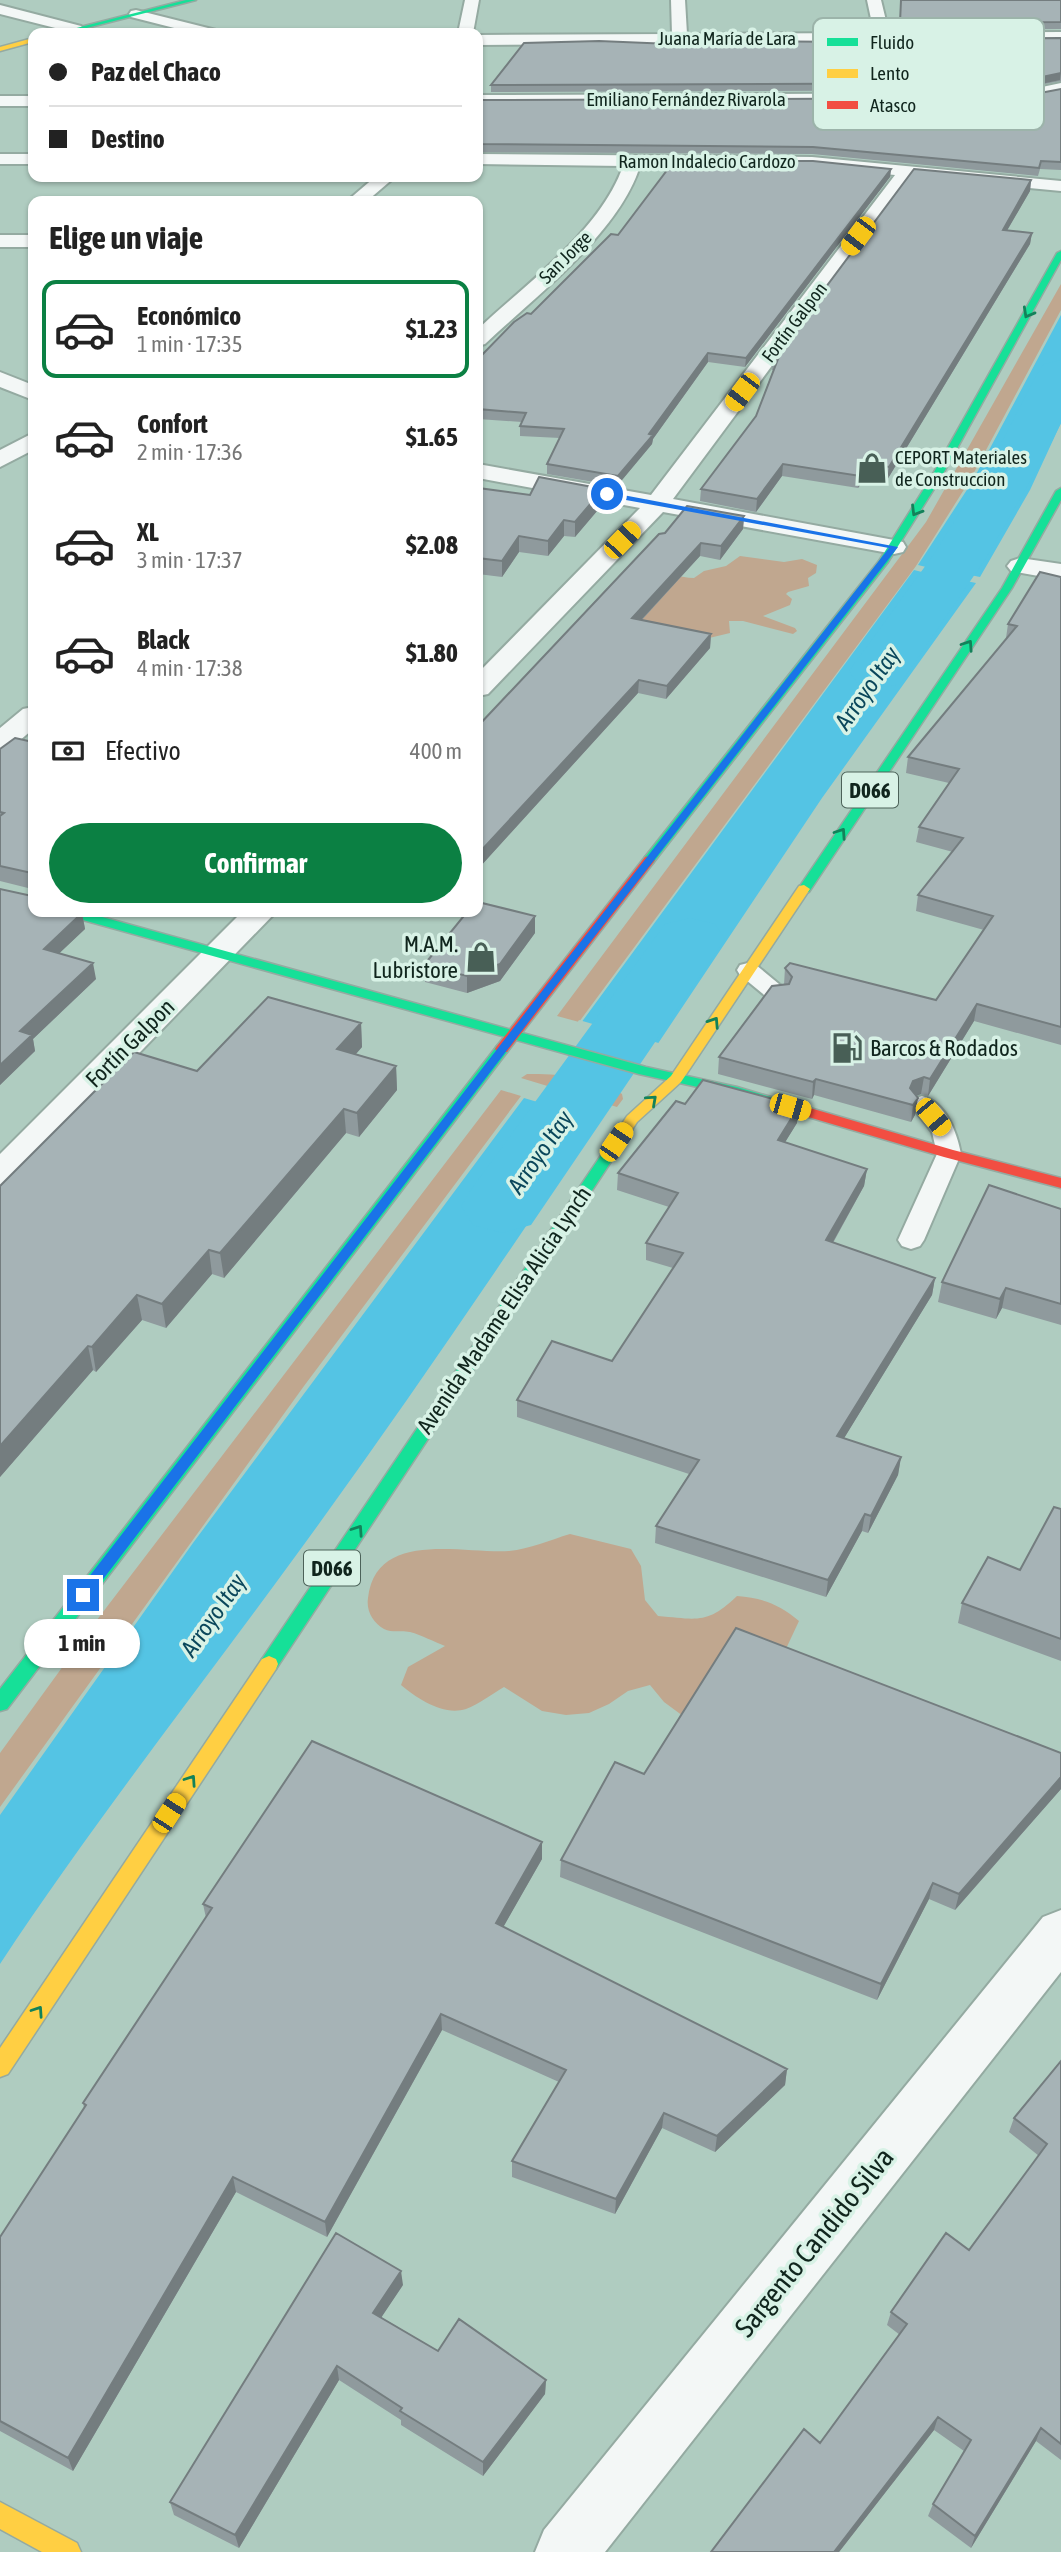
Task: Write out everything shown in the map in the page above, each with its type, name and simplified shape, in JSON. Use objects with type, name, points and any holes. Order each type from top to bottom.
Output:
[{"type":"main road","points":[[80,28],[193,0]]},
{"type":"main road","points":[[0,49],[28,41]]},
{"type":"main road","points":[[0,1703],[514,1034],[894,547],[934,481],[1061,253]]},
{"type":"main road","name":"Avenida Madame Elisa Alicia Lynch","points":[[0,2067],[632,1119],[676,1079],[1020,566],[1061,491]]},
{"type":"main road","points":[[88,917],[676,1079],[737,1091],[949,1154],[1061,1183]]},
{"type":"main road","points":[[0,2515],[68,2552]]},
{"type":"street","points":[[468,28],[472,0]]},
{"type":"street","points":[[678,0],[680,39]]},
{"type":"street","points":[[874,0],[878,18]]},
{"type":"street","points":[[0,9],[59,28]]},
{"type":"street","points":[[136,14],[191,28]]},
{"type":"street","name":"Juana María de Lara","points":[[483,40],[813,38]]},
{"type":"street","name":"Emiliano Fernández Rivarola","points":[[1044,93],[1061,88]]},
{"type":"street","name":"Emiliano Fernández Rivarola","points":[[483,100],[813,99]]},
{"type":"street","points":[[0,100],[28,101]]},
{"type":"street","points":[[0,159],[28,159]]},
{"type":"street","name":"Ramon Indalecio Cardozo","points":[[483,159],[772,161],[908,170],[1061,186]]},
{"type":"street","name":"San Jorge","points":[[483,335],[588,237],[625,186],[633,161]]},
{"type":"street","name":"Fortín Galpon","points":[[483,683],[658,503],[908,170]]},
{"type":"street","points":[[362,196],[380,182]]},
{"type":"street","points":[[0,242],[28,241]]},
{"type":"street","points":[[0,379],[28,391]]},
{"type":"street","points":[[0,460],[28,443]]},
{"type":"street","points":[[483,472],[894,547]]},
{"type":"street","points":[[1020,566],[1061,572]]},
{"type":"street","points":[[0,743],[28,719]]},
{"type":"street","name":"Fortín Galpon","points":[[0,1175],[255,917]]},
{"type":"street","name":"Sargento Candido Silva","points":[[566,2552],[1061,1933]]},
{"type":"lane","points":[[748,970],[777,994]]},
{"type":"lane","points":[[911,1240],[949,1154],[944,1130],[922,1104]]},
{"type":"shaded area","points":[[1061,284],[1061,310],[970,480],[916,566],[579,1022],[557,1016],[926,522]]},
{"type":"shaded area","points":[[740,556],[784,562],[802,559],[817,565],[816,573],[808,578],[809,586],[786,594],[792,599],[790,605],[763,616],[795,628],[797,631],[793,634],[743,621],[729,621],[730,633],[705,639],[636,621],[619,576],[645,572],[694,578],[704,571],[726,566]]},
{"type":"shaded area","points":[[527,1074],[563,1076],[600,1083],[622,1094],[623,1099],[617,1107],[521,1078]]},
{"type":"shaded area","points":[[501,1090],[521,1096],[304,1386],[0,1807],[0,1753],[90,1629]]},
{"type":"shaded area","points":[[570,1534],[631,1549],[641,1566],[645,1600],[658,1616],[692,1619],[709,1616],[737,1596],[770,1603],[799,1621],[784,1653],[683,1716],[664,1702],[650,1685],[628,1691],[589,1713],[566,1715],[542,1711],[504,1687],[471,1707],[457,1711],[431,1705],[401,1685],[408,1667],[445,1646],[410,1632],[387,1630],[374,1620],[369,1612],[368,1598],[374,1576],[387,1562],[404,1554],[424,1550],[517,1550]]},
{"type":"water","points":[[1061,315],[1061,423],[1030,490],[980,577],[927,566],[923,572],[976,583],[822,798],[657,1045],[581,1023],[914,570],[922,572],[926,567],[918,565],[972,482]]},
{"type":"water","points":[[524,1098],[598,1120],[374,1447],[109,1808],[0,1964],[0,1815],[193,1543]]},
{"type":"pier","points":[[579,1020],[662,1044],[657,1048],[580,1026],[577,1023]]},
{"type":"building","points":[[901,0],[1061,0],[1061,22],[1044,22],[1044,18],[900,18]]},
{"type":"building","points":[[1044,38],[1061,38],[1061,73],[1044,77]]},
{"type":"building","points":[[599,41],[719,46],[721,41],[813,42],[813,84],[491,85],[524,43]]},
{"type":"building","points":[[1061,89],[1061,162],[1041,161],[1039,168],[813,147],[483,144],[483,100],[813,99],[813,130],[1044,130],[1044,92]]},
{"type":"building","points":[[674,161],[813,161],[891,169],[746,358],[708,353],[649,434],[653,435],[618,476],[547,464],[564,429],[520,426],[526,413],[483,409],[483,354],[514,322],[527,313],[531,314],[611,234],[618,235]]},
{"type":"building","points":[[914,169],[1031,180],[1003,230],[1032,233],[889,467],[867,464],[860,476],[783,464],[757,499],[701,489],[756,416],[778,359],[773,358]]},
{"type":"building","points":[[539,477],[603,489],[575,522],[564,520],[548,541],[519,536],[502,561],[483,559],[483,489],[530,495]]},
{"type":"building","points":[[687,506],[744,516],[721,546],[701,543],[632,618],[711,634],[667,686],[639,680],[483,849],[483,721],[659,534],[665,533]]},
{"type":"building","points":[[1040,572],[1061,577],[1061,1027],[977,1004],[930,1079],[924,1077],[913,1081],[910,1088],[918,1098],[913,1105],[719,1057],[772,986],[789,984],[792,977],[785,968],[790,963],[936,1000],[993,916],[918,895],[963,838],[919,827],[959,769],[908,757],[1017,626],[1008,624]]},
{"type":"building","points":[[15,738],[28,741],[28,872],[0,866],[0,816],[4,813],[0,812],[0,749]]},
{"type":"building","points":[[0,889],[28,895],[28,917],[78,917],[44,949],[93,963],[20,1031],[32,1035],[0,1065]]},
{"type":"building","name":"M.A.M. Lubristore","points":[[483,903],[535,916],[500,964],[467,976],[424,965],[463,917],[483,917]]},
{"type":"building","points":[[268,997],[361,1023],[337,1049],[396,1066],[357,1113],[344,1109],[220,1253],[209,1250],[162,1304],[137,1295],[0,1446],[0,1186],[134,1052],[197,1071]]},
{"type":"building","points":[[703,1080],[799,1106],[778,1140],[867,1169],[826,1240],[935,1278],[837,1436],[901,1457],[871,1516],[865,1514],[828,1580],[656,1526],[699,1460],[517,1400],[552,1341],[612,1361],[683,1253],[646,1243],[678,1193],[618,1173],[676,1101],[685,1104]]},
{"type":"building","points":[[989,1185],[1061,1209],[1061,1304],[1006,1288],[1000,1299],[942,1282]]},
{"type":"building","points":[[1054,1507],[1061,1509],[1061,1639],[962,1603],[988,1557],[1020,1570]]},
{"type":"building","points":[[736,1628],[1061,1753],[1061,1777],[959,1894],[933,1883],[881,1984],[561,1860],[615,1762],[644,1774]]},
{"type":"building","points":[[312,1741],[542,1842],[496,1923],[787,2069],[717,2136],[664,2113],[616,2199],[512,2161],[566,2070],[441,2014],[325,2222],[233,2177],[68,2458],[0,2421],[0,2237],[86,2105],[83,2103],[212,1908],[203,1904]]},
{"type":"building","points":[[1061,2061],[1061,2444],[1041,2428],[975,2536],[933,2504],[971,2440],[938,2417],[834,2552],[711,2552],[804,2429],[820,2443],[907,2324],[891,2312],[946,2233],[969,2250],[1047,2144],[1014,2118]]},
{"type":"building","points":[[336,2233],[401,2271],[373,2313],[438,2351],[459,2319],[546,2380],[483,2462],[400,2411],[402,2408],[337,2366],[235,2535],[170,2502]]},
{"type":"waterway","name":"Arroyo Itay","points":[[879,671],[959,558],[1019,457],[1061,374]]},
{"type":"waterway","name":"Arroyo Itay","points":[[502,1206],[690,939]]},
{"type":"traffic: fast","points":[[80,28],[193,0]]},
{"type":"traffic: fast","points":[[649,860],[883,562],[934,481],[1061,253]]},
{"type":"traffic: fast","points":[[804,889],[1007,588],[1061,491]]},
{"type":"traffic: fast","points":[[88,917],[644,1071],[737,1091],[793,1108]]},
{"type":"traffic: fast","points":[[0,1703],[502,1049]]},
{"type":"traffic: fast","points":[[269,1664],[621,1136]]},
{"type":"traffic: slow","points":[[0,49],[28,41]]},
{"type":"traffic: slow","points":[[621,1136],[632,1119],[676,1079],[804,889]]},
{"type":"traffic: slow","points":[[0,2067],[269,1664]]},
{"type":"traffic: slow","points":[[0,2515],[68,2552]]},
{"type":"traffic: jam","points":[[502,1049],[649,860]]},
{"type":"traffic: jam","points":[[793,1108],[949,1154],[1061,1183]]},
{"type":"place","name":"CEPORT Materiales de Construccion","points":[[872,468]]},
{"type":"place","name":"M.A.M. Lubristore","points":[[481,957]]},
{"type":"place","name":"Barcos & Rodados","points":[[847,1048]]},
{"type":"route","points":[[83,1595],[549,988],[894,547],[607,494]]}]
